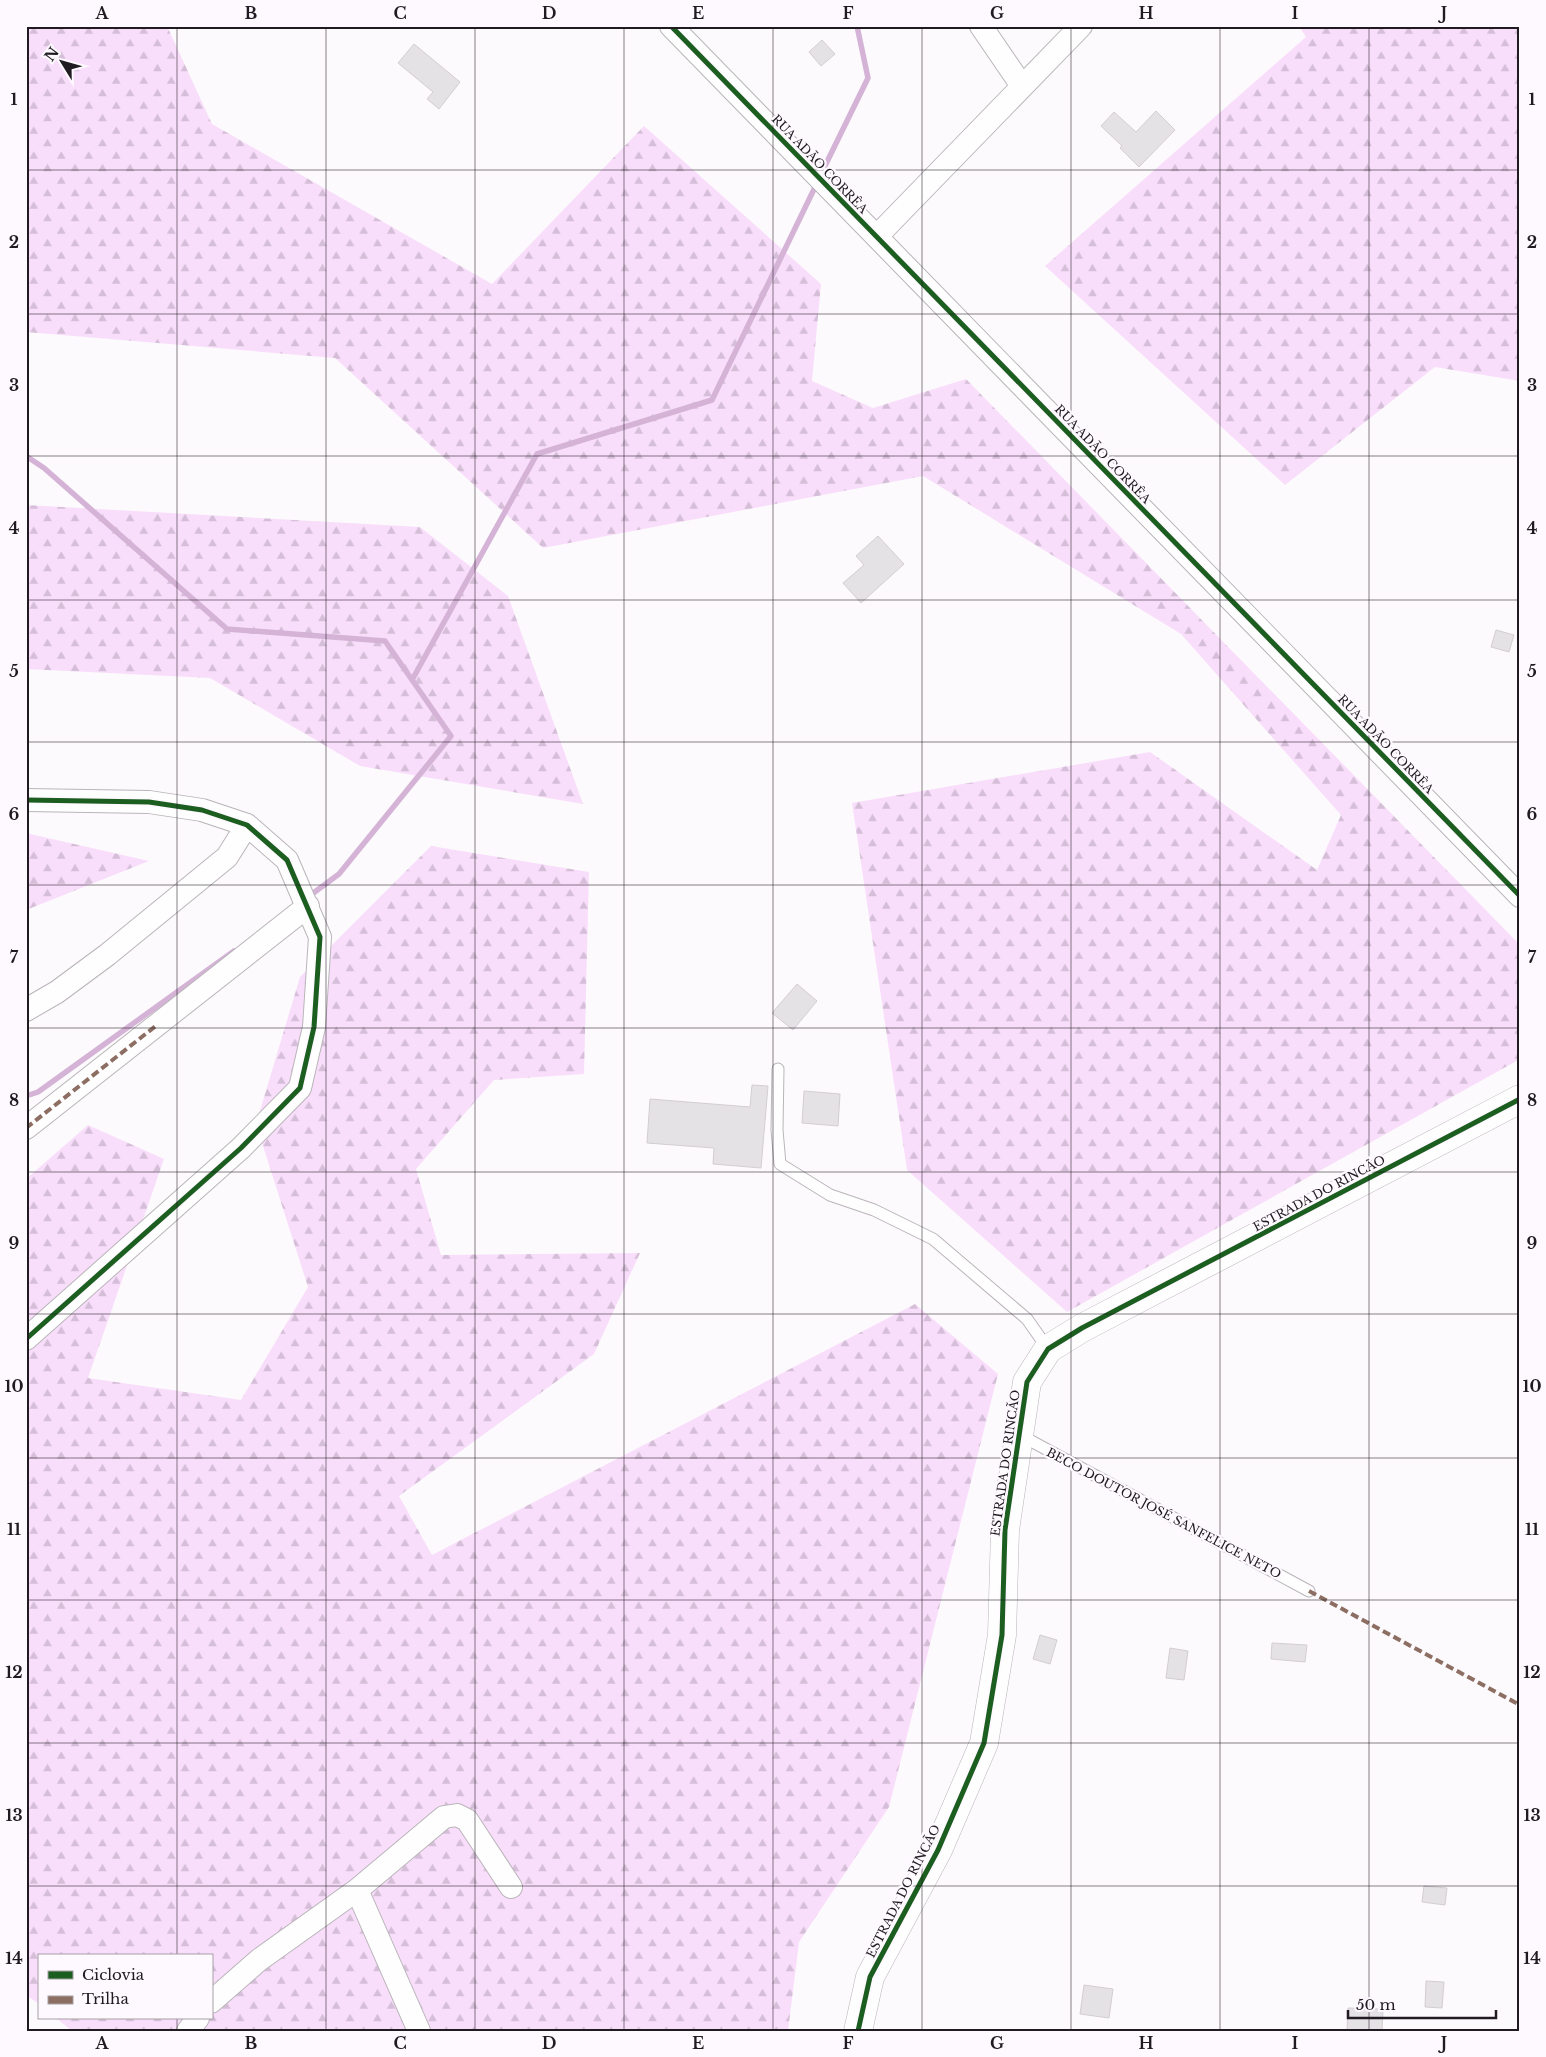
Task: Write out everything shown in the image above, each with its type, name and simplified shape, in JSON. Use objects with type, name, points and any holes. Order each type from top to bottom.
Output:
[{"type":"street","name":"RUA ADÃO CORRÊA","points":[[671,26],[1520,896]]},
{"type":"street","points":[[981,26],[1022,86]]},
{"type":"street","points":[[877,236],[1081,26]]},
{"type":"street","points":[[26,800],[149,802],[202,810],[247,826],[287,860],[320,937],[314,1027],[300,1088],[242,1148],[26,1339]]},
{"type":"street","points":[[26,1010],[57,992],[107,955],[227,857],[247,826]]},
{"type":"street","points":[[26,1128],[308,906]]},
{"type":"street","name":"ESTRADA DO RINCÃO","points":[[858,2031],[870,1977],[938,1850],[984,1743],[1002,1635],[1005,1530],[1026,1382],[1048,1348],[1082,1328],[1520,1099]]},
{"type":"street","points":[[212,2001],[259,1960],[357,1890],[444,1817],[457,1815],[467,1820],[511,1887]]},
{"type":"street","points":[[357,1890],[418,2031]]},
{"type":"street","points":[[188,2031],[196,2020]]},
{"type":"lane","points":[[778,1069],[777,1130],[780,1164],[830,1195],[874,1210],[934,1239],[1027,1319],[1048,1348]]},
{"type":"lane","name":"BECO DOUTOR JOSÉ SANFELICE NETO","points":[[1018,1434],[1310,1591]]},
{"type":"green space","points":[[26,26],[167,26],[212,124],[492,284],[644,126],[821,284],[812,381],[873,408],[966,379],[1520,945],[1520,1059],[1067,1312],[907,1170],[852,803],[1150,752],[1317,870],[1341,815],[1181,634],[923,476],[543,548],[335,358],[26,332]]},
{"type":"green space","points":[[1299,26],[1520,26],[1520,381],[1435,367],[1285,485],[1045,266],[1306,37]]},
{"type":"green space","points":[[26,505],[420,527],[508,596],[583,804],[360,766],[210,678],[26,669]]},
{"type":"green space","points":[[26,833],[149,861],[26,910]]},
{"type":"green space","points":[[431,846],[589,872],[584,1074],[494,1080],[416,1169],[441,1255],[640,1253],[594,1354],[399,1496],[432,1555],[915,1304],[998,1374],[889,1807],[799,1942],[788,2031],[72,2031],[58,2020],[212,2020],[212,1954],[38,1954],[38,2003],[26,1995],[26,1179],[88,1125],[164,1159],[88,1378],[241,1400],[308,1287],[256,1124],[300,977]]},
{"type":"building","points":[[822,40],[835,54],[821,66],[809,52]]},
{"type":"building","points":[[414,44],[460,82],[439,109],[427,99],[433,92],[398,63]]},
{"type":"building","points":[[1156,111],[1175,130],[1139,167],[1120,148],[1122,146],[1101,126],[1114,112],[1136,132]]},
{"type":"building","points":[[878,536],[904,564],[861,603],[843,583],[864,565],[856,556]]},
{"type":"building","points":[[1496,630],[1514,635],[1509,652],[1491,647]]},
{"type":"building","points":[[797,984],[817,1001],[793,1030],[772,1013]]},
{"type":"building","points":[[752,1085],[768,1086],[761,1168],[713,1164],[714,1148],[647,1143],[650,1099],[750,1107]]},
{"type":"building","points":[[804,1091],[840,1094],[838,1126],[802,1123]]},
{"type":"building","points":[[1040,1635],[1057,1640],[1050,1664],[1033,1659]]},
{"type":"building","points":[[1272,1643],[1307,1645],[1305,1662],[1271,1659]]},
{"type":"building","points":[[1170,1648],[1188,1651],[1184,1680],[1166,1678]]},
{"type":"building","points":[[1424,1886],[1447,1888],[1445,1905],[1422,1902]]},
{"type":"building","points":[[1426,1981],[1444,1982],[1442,2008],[1425,2007]]},
{"type":"building","points":[[1084,1985],[1113,1989],[1109,2018],[1080,2014]]},
{"type":"building","points":[[1348,2008],[1383,2009],[1382,2031],[1347,2031]]},
{"type":"waterway","points":[[822,172],[868,78],[857,26]]},
{"type":"waterway","points":[[412,680],[537,454],[712,400],[817,183]]},
{"type":"waterway","points":[[26,456],[44,468],[227,629],[385,641],[451,736],[339,874],[308,897]]},
{"type":"waterway","points":[[26,1096],[38,1092],[234,951]]},
{"type":"marked path","points":[[26,1128],[157,1025]]},
{"type":"marked path","points":[[1309,1591],[1520,1705]]},
{"type":"cycle path","points":[[671,26],[1520,896]]},
{"type":"cycle path","points":[[26,800],[149,802],[202,810],[247,825],[287,860],[320,937],[314,1027],[300,1088],[241,1148],[26,1339]]},
{"type":"cycle path","points":[[858,2031],[870,1977],[938,1850],[984,1743],[1002,1635],[1005,1530],[1027,1382],[1048,1349],[1082,1328],[1520,1099]]}]
